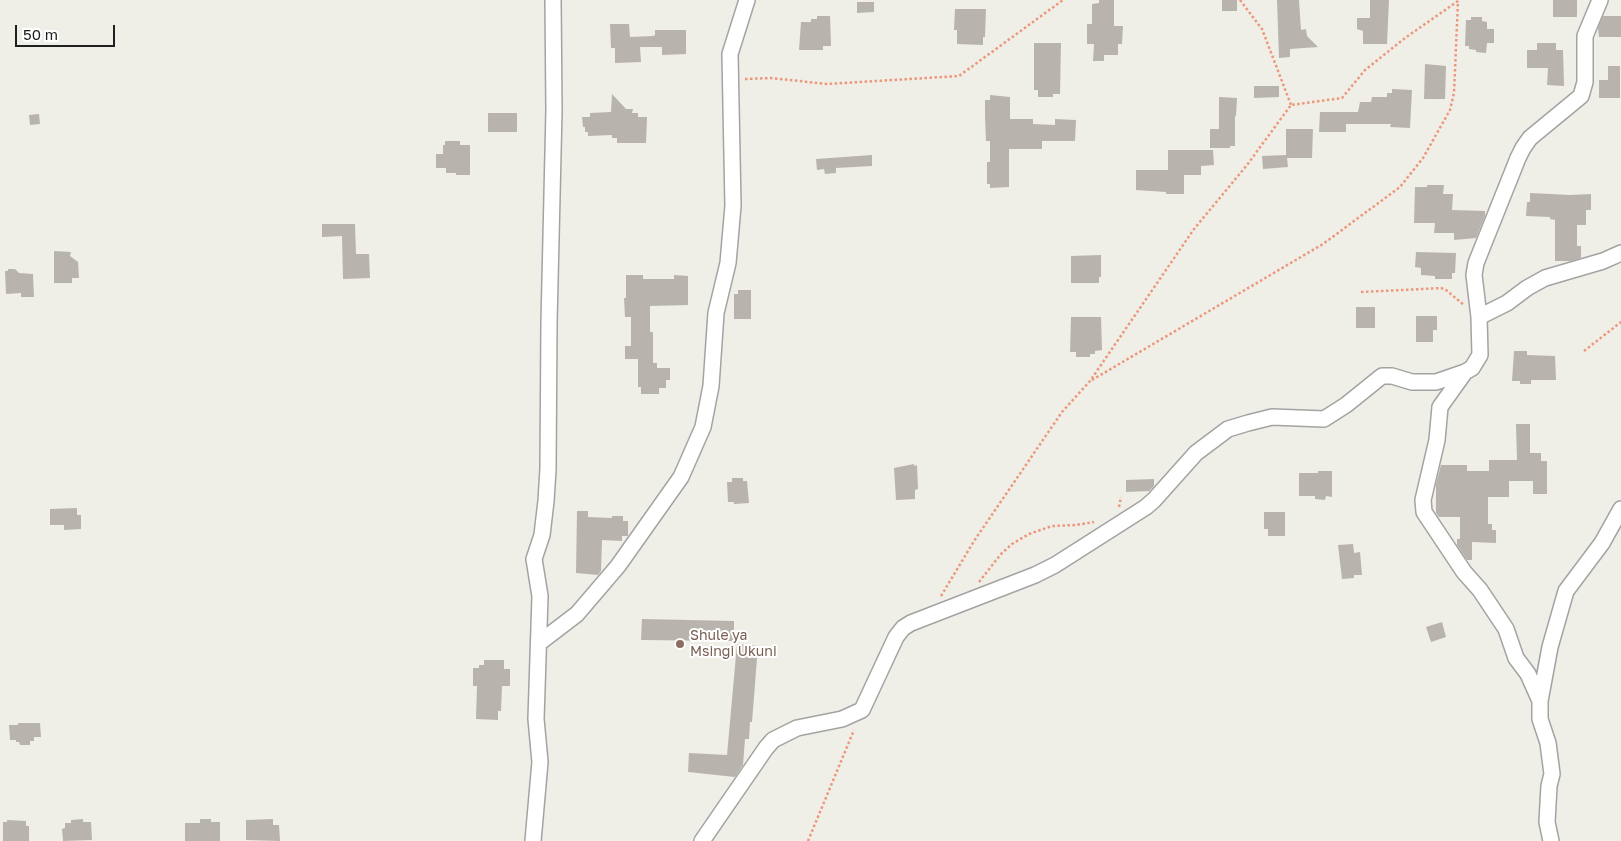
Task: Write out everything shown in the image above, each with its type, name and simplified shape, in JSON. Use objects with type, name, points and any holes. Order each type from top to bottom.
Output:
[{"type":"street","points":[[533,841],[540,762],[536,719],[540,596],[534,559],[542,535],[548,469],[554,110],[553,0]]},
{"type":"street","points":[[539,643],[577,614],[618,566],[681,477],[703,427],[711,386],[716,312],[728,264],[733,206],[730,54],[747,0]]},
{"type":"street","points":[[702,841],[766,748],[774,740],[797,728],[842,719],[862,710],[896,637],[911,623],[1045,571],[1146,507],[1162,492],[1196,453],[1228,430],[1272,417],[1324,420],[1346,406],[1382,376],[1392,376],[1412,382],[1436,382],[1472,368],[1480,355],[1479,317],[1474,276],[1476,263],[1523,148],[1530,138],[1581,96],[1585,82],[1585,36],[1600,0]]},
{"type":"street","points":[[1479,317],[1545,278],[1603,262],[1621,253]]},
{"type":"street","points":[[1465,372],[1440,407],[1438,440],[1424,500],[1424,512],[1464,572],[1480,590],[1506,629],[1516,658],[1528,674],[1540,701]]},
{"type":"street","points":[[1551,841],[1547,822],[1549,786],[1552,774],[1548,743],[1541,724],[1540,701],[1550,647],[1566,591],[1602,543],[1621,509]]},
{"type":"path","points":[[730,79],[771,78],[827,84],[959,76],[1063,0]]},
{"type":"path","points":[[1240,0],[1262,29],[1291,105]]},
{"type":"path","points":[[929,616],[974,541],[1062,412],[1090,381],[1194,229],[1248,164],[1291,105],[1342,98],[1365,70],[1405,38],[1458,0]]},
{"type":"path","points":[[1090,381],[1323,244],[1400,187],[1423,158],[1450,110],[1454,93],[1458,0]]},
{"type":"path","points":[[1361,292],[1441,288],[1479,317]]},
{"type":"path","points":[[1584,351],[1621,322]]},
{"type":"path","points":[[1117,513],[1121,497]]},
{"type":"path","points":[[963,603],[1001,554],[1012,544],[1042,528],[1098,521]]},
{"type":"path","points":[[808,841],[862,710]]},
{"type":"building","points":[[1099,0],[1114,0],[1114,26],[1123,26],[1122,44],[1118,44],[1118,55],[1104,55],[1104,61],[1093,61],[1094,44],[1087,44],[1087,24],[1092,24],[1092,4],[1099,3]]},
{"type":"building","points":[[1222,0],[1237,0],[1237,11],[1222,11]]},
{"type":"building","points":[[1277,0],[1299,0],[1301,30],[1306,29],[1307,36],[1318,47],[1290,49],[1290,57],[1279,58]]},
{"type":"building","points":[[1370,0],[1389,0],[1387,44],[1363,44],[1363,31],[1357,29],[1357,18],[1370,18]]},
{"type":"building","points":[[1553,0],[1577,0],[1577,17],[1553,17]]},
{"type":"building","points":[[857,2],[874,2],[874,12],[857,13]]},
{"type":"building","points":[[955,9],[986,9],[983,45],[957,44],[957,30],[954,30]]},
{"type":"building","points":[[817,16],[830,16],[831,46],[823,46],[823,50],[799,50],[801,22],[811,22],[811,19],[817,19]]},
{"type":"building","points":[[1603,16],[1621,16],[1621,37],[1599,37],[1598,28]]},
{"type":"building","points":[[1471,17],[1482,17],[1482,21],[1487,22],[1487,29],[1494,29],[1494,43],[1487,43],[1486,53],[1476,52],[1476,50],[1469,49],[1469,46],[1465,46],[1466,20],[1471,20]]},
{"type":"building","points":[[610,24],[629,24],[630,37],[653,36],[655,35],[655,30],[686,30],[686,54],[662,55],[662,47],[640,47],[641,62],[615,63],[615,48],[611,48]]},
{"type":"building","points":[[1034,43],[1061,43],[1060,94],[1053,94],[1053,97],[1038,97],[1038,90],[1034,90]]},
{"type":"building","points":[[1537,43],[1556,43],[1556,50],[1563,50],[1564,86],[1547,85],[1548,68],[1527,68],[1527,50],[1537,50]]},
{"type":"building","points":[[1425,64],[1446,66],[1445,99],[1424,99]]},
{"type":"building","points":[[1608,66],[1620,66],[1620,98],[1599,98],[1599,80],[1608,80]]},
{"type":"building","points":[[1254,86],[1279,86],[1279,97],[1254,98]]},
{"type":"building","points":[[1392,89],[1412,90],[1410,128],[1390,127],[1391,124],[1346,124],[1346,132],[1319,132],[1320,112],[1358,112],[1360,102],[1371,102],[1372,97],[1387,97],[1387,93],[1392,93]]},
{"type":"building","points":[[612,94],[626,109],[633,109],[632,113],[638,113],[638,117],[647,117],[646,143],[617,143],[617,138],[612,138],[612,135],[588,136],[588,132],[585,132],[582,117],[590,117],[590,113],[611,112]]},
{"type":"building","points":[[990,95],[1010,97],[1010,119],[1033,119],[1033,124],[1055,125],[1055,119],[1076,120],[1075,141],[1042,141],[1042,149],[1009,149],[1009,187],[990,188],[990,184],[987,184],[987,162],[990,162],[990,141],[986,141],[985,100],[990,100]]},
{"type":"building","points":[[1219,97],[1237,98],[1235,146],[1230,146],[1230,148],[1210,148],[1210,129],[1219,129]]},
{"type":"building","points":[[488,113],[517,113],[517,132],[488,132]]},
{"type":"building","points":[[39,114],[40,124],[30,125],[29,115]]},
{"type":"building","points":[[1286,129],[1313,129],[1312,158],[1287,158],[1288,167],[1263,169],[1262,156],[1286,155]]},
{"type":"building","points":[[445,141],[460,141],[460,145],[470,145],[470,175],[446,173],[446,168],[436,168],[436,154],[443,154]]},
{"type":"building","points":[[1168,150],[1213,150],[1214,165],[1201,166],[1201,175],[1184,175],[1184,194],[1136,190],[1136,170],[1168,170]]},
{"type":"building","points":[[872,155],[872,166],[836,168],[836,173],[825,174],[824,169],[817,170],[816,159]]},
{"type":"building","points":[[1427,185],[1444,185],[1443,194],[1453,194],[1452,210],[1485,211],[1485,216],[1476,238],[1454,240],[1454,233],[1434,233],[1435,223],[1414,223],[1415,187],[1427,187]]},
{"type":"building","points":[[1530,193],[1591,194],[1591,210],[1586,210],[1586,225],[1577,225],[1577,246],[1581,246],[1581,258],[1571,261],[1555,261],[1555,220],[1550,219],[1550,217],[1526,216],[1527,202],[1530,202]]},
{"type":"building","points":[[322,224],[355,224],[356,254],[369,254],[370,278],[343,279],[342,236],[322,237]]},
{"type":"building","points":[[54,251],[71,252],[70,256],[78,262],[79,278],[72,278],[72,283],[54,283]]},
{"type":"building","points":[[1416,252],[1456,253],[1455,273],[1452,273],[1452,279],[1435,279],[1435,276],[1421,275],[1421,268],[1415,267]]},
{"type":"building","points":[[1101,255],[1101,277],[1099,277],[1099,283],[1071,283],[1071,256]]},
{"type":"building","points":[[8,269],[15,269],[19,273],[33,274],[34,297],[21,297],[21,293],[6,294],[5,271],[8,271]]},
{"type":"building","points":[[626,275],[643,275],[643,279],[674,279],[674,275],[688,276],[688,305],[650,306],[650,332],[653,332],[653,363],[657,363],[657,368],[670,368],[670,380],[666,380],[666,388],[659,388],[659,394],[641,394],[641,387],[638,387],[638,359],[625,359],[625,346],[631,346],[631,317],[625,317]]},
{"type":"building","points":[[738,290],[751,290],[751,319],[734,319],[734,294],[738,294]]},
{"type":"building","points":[[1356,307],[1375,307],[1375,328],[1356,328]]},
{"type":"building","points":[[1416,316],[1437,316],[1437,330],[1433,330],[1433,342],[1416,342]]},
{"type":"building","points":[[1071,317],[1101,317],[1102,350],[1095,351],[1095,354],[1090,354],[1090,357],[1076,357],[1076,352],[1070,352]]},
{"type":"building","points":[[1514,351],[1527,351],[1527,355],[1555,356],[1556,380],[1531,380],[1531,384],[1520,384],[1520,381],[1512,381]]},
{"type":"building","points":[[1516,424],[1530,424],[1530,453],[1541,453],[1541,461],[1547,461],[1547,494],[1533,494],[1533,481],[1509,481],[1509,497],[1488,497],[1488,524],[1492,524],[1492,530],[1496,530],[1496,543],[1472,542],[1472,560],[1467,560],[1457,545],[1457,539],[1460,539],[1460,517],[1439,517],[1436,513],[1436,484],[1441,465],[1467,465],[1467,471],[1489,471],[1489,460],[1517,460]]},
{"type":"building","points":[[914,464],[914,466],[917,465],[918,489],[915,490],[915,499],[896,500],[894,468]]},
{"type":"building","points":[[1318,471],[1332,471],[1332,497],[1326,496],[1325,500],[1315,499],[1315,496],[1299,496],[1299,473],[1318,473]]},
{"type":"building","points":[[732,478],[743,478],[743,481],[747,481],[749,503],[734,504],[734,502],[728,502],[727,482],[732,482]]},
{"type":"building","points":[[1154,479],[1154,486],[1149,491],[1126,492],[1126,480]]},
{"type":"building","points":[[77,508],[77,515],[81,515],[81,529],[64,530],[64,525],[50,525],[50,509]]},
{"type":"building","points":[[577,511],[588,511],[588,517],[612,518],[612,516],[623,516],[623,521],[628,521],[628,536],[622,536],[622,541],[602,540],[601,571],[598,575],[576,573]]},
{"type":"building","points":[[1264,512],[1285,512],[1285,536],[1268,536],[1268,529],[1264,529]]},
{"type":"building","points":[[1353,544],[1354,553],[1360,552],[1362,575],[1354,575],[1354,578],[1342,579],[1338,545]]},
{"type":"building","points":[[642,619],[734,621],[734,641],[641,640]]},
{"type":"building","points":[[1442,622],[1446,637],[1431,642],[1426,627]]},
{"type":"building","points":[[737,644],[758,646],[752,722],[750,722],[749,739],[745,739],[743,765],[735,777],[688,772],[689,753],[727,755]]},
{"type":"building","points":[[484,660],[504,660],[504,669],[510,669],[510,686],[502,686],[501,711],[498,711],[498,720],[476,719],[477,686],[473,686],[473,668],[479,668],[479,665],[484,665]]},
{"type":"building","points":[[18,723],[40,723],[41,737],[34,737],[34,741],[30,741],[30,745],[20,745],[16,740],[10,740],[9,725],[18,725]]},
{"type":"building","points":[[83,819],[83,822],[91,822],[92,840],[63,841],[62,829],[65,828],[65,823],[71,823],[71,820]]},
{"type":"building","points":[[200,819],[211,819],[211,822],[220,822],[220,841],[185,841],[185,823],[200,823]]},
{"type":"building","points":[[273,819],[273,825],[279,825],[280,841],[246,840],[246,820]]},
{"type":"building","points":[[7,820],[26,821],[26,826],[29,826],[29,841],[3,841],[3,822],[7,822]]},
{"type":"place","name":"Shule ya Msingi Ukuni","points":[[680,644]]}]
